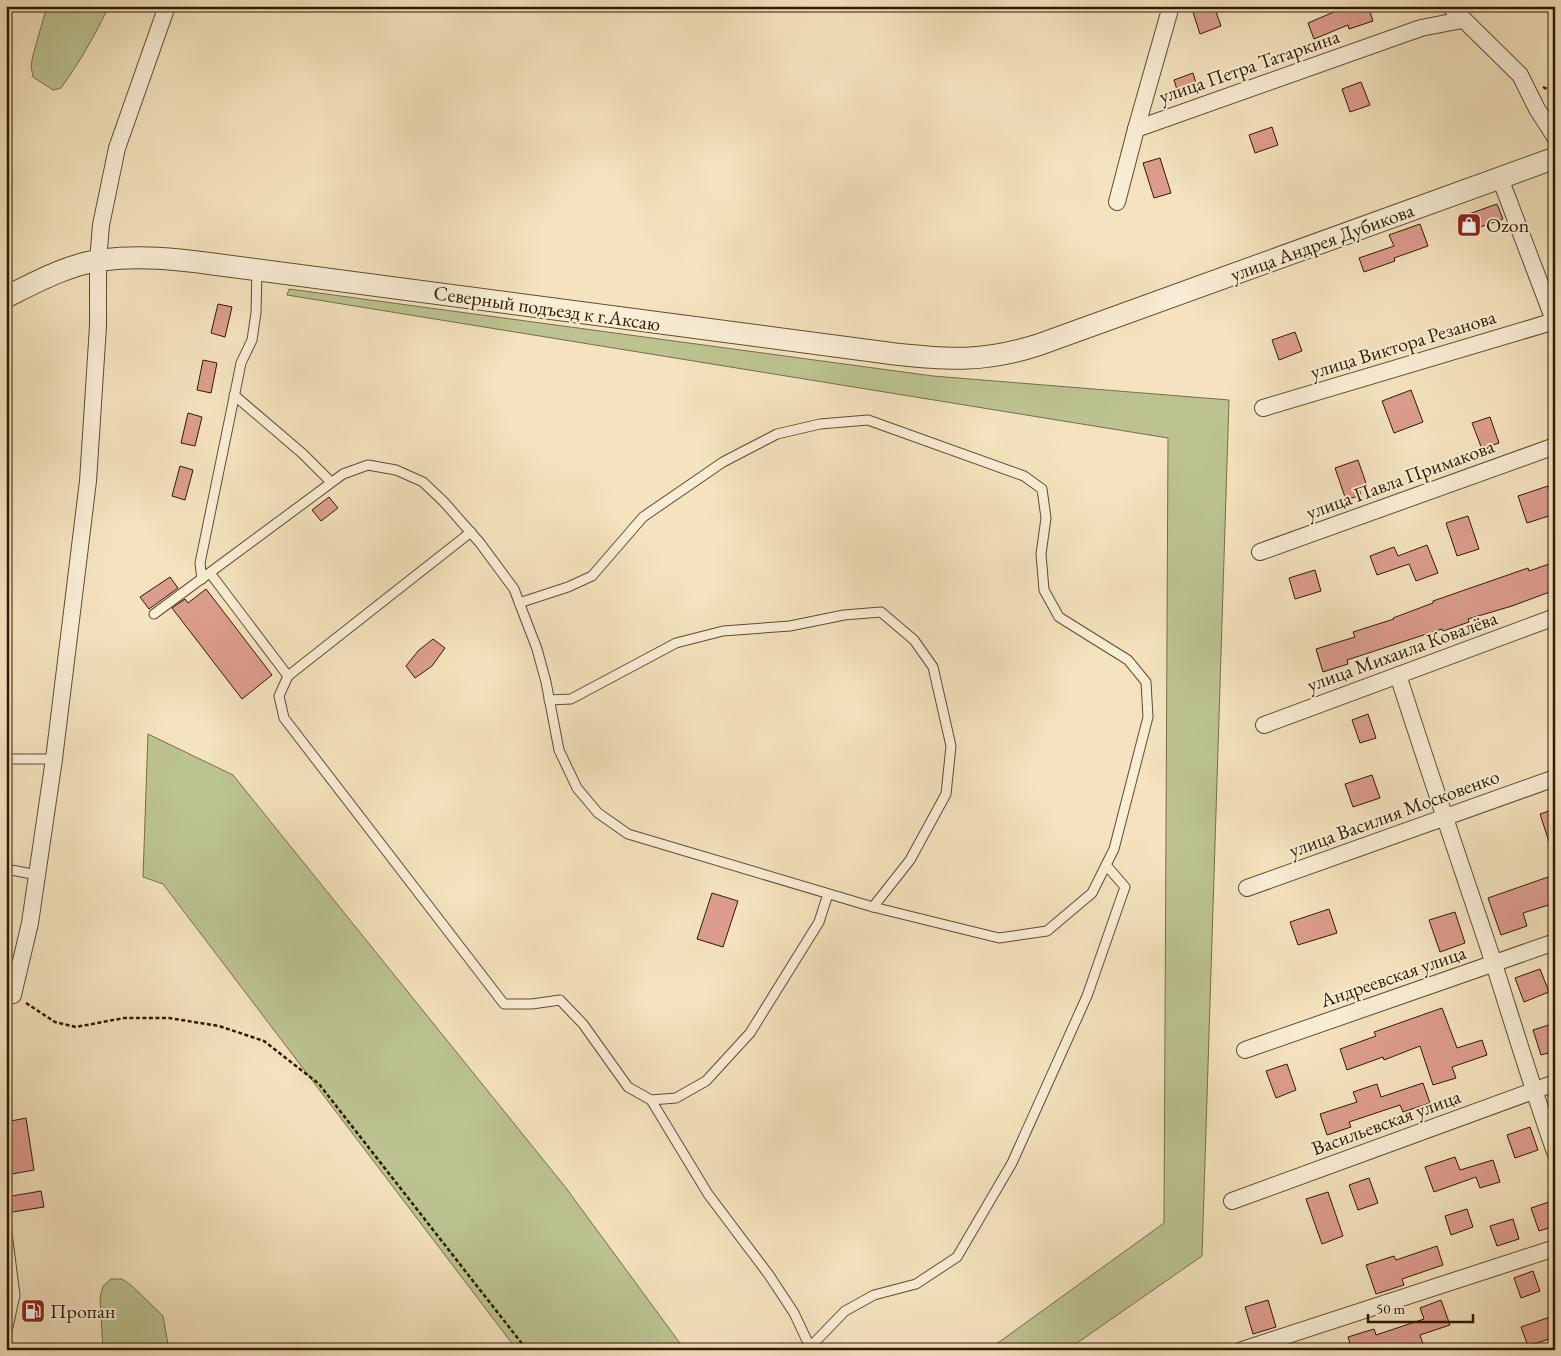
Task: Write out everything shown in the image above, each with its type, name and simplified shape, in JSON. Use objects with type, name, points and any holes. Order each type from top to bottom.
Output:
[{"type":"street","points":[[10,995],[30,923],[54,759],[88,481],[98,326],[100,225],[117,148],[167,6]]},
{"type":"street","points":[[1117,202],[1171,6]]},
{"type":"street","points":[[1450,6],[1462,20],[1520,75],[1537,109],[1555,137]]},
{"type":"street","name":"улица Петра Татаркина","points":[[1136,129],[1421,28],[1462,20]]},
{"type":"street","name":"улица Андрея Дубикова","points":[[1089,327],[1555,158]]},
{"type":"street","points":[[1500,178],[1555,322]]},
{"type":"street","name":"Северный подъезд к г.Аксаю","points":[[6,297],[60,272],[98,261],[123,258],[153,258],[942,359],[980,358],[1004,354],[1038,345],[1089,327]]},
{"type":"street","name":"улица Виктора Резанова","points":[[1263,408],[1555,322]]},
{"type":"street","name":"улица Павла Примакова","points":[[1260,552],[1555,446]]},
{"type":"street","name":"улица Михаила Ковалёва","points":[[1264,725],[1555,617]]},
{"type":"street","points":[[1398,675],[1494,964],[1533,1091],[1555,1152]]},
{"type":"street","name":"улица Василия Московенко","points":[[1247,888],[1555,778]]},
{"type":"street","name":"Андреевская улица","points":[[1244,1050],[1555,942]]},
{"type":"street","name":"Васильевская улица","points":[[1232,1201],[1555,1083]]},
{"type":"street","points":[[1242,1350],[1555,1248]]},
{"type":"lane","points":[[202,579],[200,563],[234,395],[241,363],[252,340],[256,313],[257,270]]},
{"type":"lane","points":[[234,395],[303,454],[331,482]]},
{"type":"lane","points":[[154,614],[343,474],[368,466],[396,470],[423,482],[444,502],[514,589],[519,603],[537,649],[550,700],[559,750],[577,788],[598,813],[628,834],[872,907],[999,938],[1047,931],[1092,893],[1114,849],[1148,717],[1146,682],[1128,660],[1059,617],[1044,590],[1041,554],[1046,518],[1042,489],[1024,476],[868,420],[820,424],[777,434],[723,462],[643,517],[592,576],[568,587],[519,603]]},
{"type":"lane","points":[[470,532],[288,676],[279,696],[284,718],[504,1004],[532,1004],[560,1000],[583,1024],[628,1087],[651,1100],[708,1194],[769,1275],[794,1312],[807,1348],[845,1310],[874,1295],[916,1284],[957,1257],[1012,1162],[1087,996],[1125,887],[1106,865]]},
{"type":"lane","points":[[210,573],[288,676]]},
{"type":"lane","points":[[550,700],[571,699],[676,643],[722,631],[790,626],[844,615],[881,612],[914,640],[933,667],[951,746],[946,794],[910,860],[872,907]]},
{"type":"lane","points":[[6,759],[54,759]]},
{"type":"lane","points":[[6,869],[37,875]]},
{"type":"lane","points":[[651,1100],[676,1098],[706,1080],[750,1033],[819,922],[828,894]]},
{"type":"lane","points":[[6,1224],[15,1296],[6,1336]]},
{"type":"path","points":[[10,995],[55,1022],[76,1027],[124,1018],[168,1018],[219,1026],[264,1041],[319,1084],[527,1350]]},
{"type":"green space","points":[[47,6],[109,6],[75,68],[61,88],[53,90],[33,77],[31,66]]},
{"type":"green space","points":[[289,289],[933,376],[1229,400],[1202,1256],[1067,1350],[988,1350],[1164,1223],[1168,438],[287,295]]},
{"type":"green space","points":[[148,734],[233,775],[566,1188],[685,1350],[517,1350],[163,884],[143,877]]},
{"type":"green space","points":[[111,1279],[122,1279],[132,1286],[163,1316],[169,1350],[103,1350],[100,1298],[103,1286]]},
{"type":"building","points":[[1191,6],[1214,6],[1221,26],[1200,34]]},
{"type":"building","points":[[1348,6],[1368,6],[1373,21],[1349,29],[1348,25],[1314,39],[1308,23]]},
{"type":"building","points":[[1193,73],[1198,90],[1179,96],[1174,80]]},
{"type":"building","points":[[1361,82],[1370,105],[1350,112],[1342,89]]},
{"type":"building","points":[[1272,127],[1278,145],[1255,153],[1249,135]]},
{"type":"building","points":[[1160,158],[1171,193],[1154,198],[1143,163]]},
{"type":"building","points":[[1497,204],[1503,219],[1469,231],[1463,216]]},
{"type":"building","points":[[1420,224],[1428,246],[1394,258],[1395,261],[1364,272],[1359,258],[1394,246],[1389,235]]},
{"type":"building","points":[[218,304],[232,307],[225,337],[211,333]]},
{"type":"building","points":[[1295,332],[1302,351],[1279,360],[1272,340]]},
{"type":"building","points":[[203,360],[217,363],[211,393],[197,390]]},
{"type":"building","points":[[1411,390],[1423,422],[1394,433],[1382,401]]},
{"type":"building","points":[[188,413],[202,417],[195,446],[181,443]]},
{"type":"building","points":[[1490,417],[1499,443],[1482,449],[1472,423]]},
{"type":"building","points":[[1358,460],[1367,486],[1359,488],[1361,495],[1346,500],[1335,468]]},
{"type":"building","points":[[180,466],[193,470],[185,500],[172,496]]},
{"type":"building","points":[[1548,486],[1555,506],[1555,514],[1527,523],[1518,496]]},
{"type":"building","points":[[329,497],[338,508],[321,521],[312,510]]},
{"type":"building","points":[[1468,516],[1479,549],[1457,556],[1446,523]]},
{"type":"building","points":[[1427,545],[1438,573],[1416,581],[1409,564],[1377,575],[1370,556],[1394,547],[1398,556]]},
{"type":"building","points":[[1555,562],[1555,590],[1512,606],[1468,619],[1469,622],[1443,631],[1442,629],[1347,660],[1348,664],[1323,672],[1316,649],[1355,637],[1353,632],[1394,619],[1433,603],[1433,601],[1528,568],[1529,571]]},
{"type":"building","points":[[1315,570],[1321,591],[1295,599],[1289,578]]},
{"type":"building","points":[[170,577],[178,588],[149,609],[140,597]]},
{"type":"building","points":[[206,589],[272,675],[242,699],[172,608],[185,599],[188,603]]},
{"type":"building","points":[[433,639],[445,648],[432,666],[415,678],[406,666],[418,651]]},
{"type":"building","points":[[1368,714],[1376,738],[1360,743],[1352,720]]},
{"type":"building","points":[[1372,775],[1380,798],[1353,807],[1345,784]]},
{"type":"building","points":[[1555,809],[1555,850],[1552,851],[1540,814]]},
{"type":"building","points":[[1551,876],[1555,888],[1555,903],[1523,913],[1527,926],[1501,935],[1488,898]]},
{"type":"building","points":[[712,893],[738,901],[723,947],[697,939]]},
{"type":"building","points":[[1329,909],[1337,933],[1298,945],[1290,922]]},
{"type":"building","points":[[1455,912],[1465,943],[1440,952],[1429,920]]},
{"type":"building","points":[[1540,969],[1549,992],[1524,1002],[1515,978]]},
{"type":"building","points":[[1442,1008],[1457,1048],[1482,1040],[1487,1055],[1452,1067],[1456,1078],[1433,1085],[1420,1046],[1384,1060],[1383,1057],[1347,1070],[1340,1049],[1376,1036],[1374,1032]]},
{"type":"building","points":[[1555,1023],[1555,1051],[1541,1055],[1533,1030]]},
{"type":"building","points":[[1287,1064],[1296,1090],[1276,1098],[1266,1071]]},
{"type":"building","points":[[1423,1083],[1430,1103],[1403,1112],[1400,1105],[1349,1122],[1351,1127],[1327,1135],[1320,1114],[1357,1102],[1353,1092],[1377,1084],[1381,1097]]},
{"type":"building","points":[[26,1118],[34,1170],[6,1175],[6,1122]]},
{"type":"building","points":[[1530,1127],[1538,1150],[1515,1158],[1507,1135]]},
{"type":"building","points":[[1455,1157],[1460,1170],[1493,1160],[1500,1182],[1480,1188],[1476,1177],[1434,1192],[1425,1167]]},
{"type":"building","points":[[1369,1178],[1378,1203],[1358,1210],[1349,1185]]},
{"type":"building","points":[[41,1191],[44,1207],[6,1213],[6,1197]]},
{"type":"building","points":[[1328,1192],[1343,1236],[1322,1244],[1306,1199]]},
{"type":"building","points":[[1555,1200],[1555,1226],[1539,1231],[1531,1208]]},
{"type":"building","points":[[1467,1209],[1473,1227],[1451,1235],[1445,1216]]},
{"type":"building","points":[[1513,1219],[1519,1239],[1497,1246],[1490,1226]]},
{"type":"building","points":[[1437,1246],[1443,1265],[1402,1279],[1404,1285],[1376,1294],[1366,1265],[1394,1256],[1396,1260]]},
{"type":"building","points":[[1533,1271],[1540,1291],[1521,1298],[1514,1278]]},
{"type":"building","points":[[1268,1300],[1276,1327],[1253,1334],[1245,1307]]},
{"type":"building","points":[[1441,1300],[1450,1325],[1420,1335],[1425,1350],[1352,1350],[1348,1337],[1374,1329],[1376,1335],[1424,1319],[1420,1308]]},
{"type":"building","points":[[1550,1317],[1555,1337],[1528,1346],[1521,1327]]},
{"type":"place","name":"Ozon","points":[[1469,225]]},
{"type":"place","name":"Пропан","points":[[33,1311]]}]
